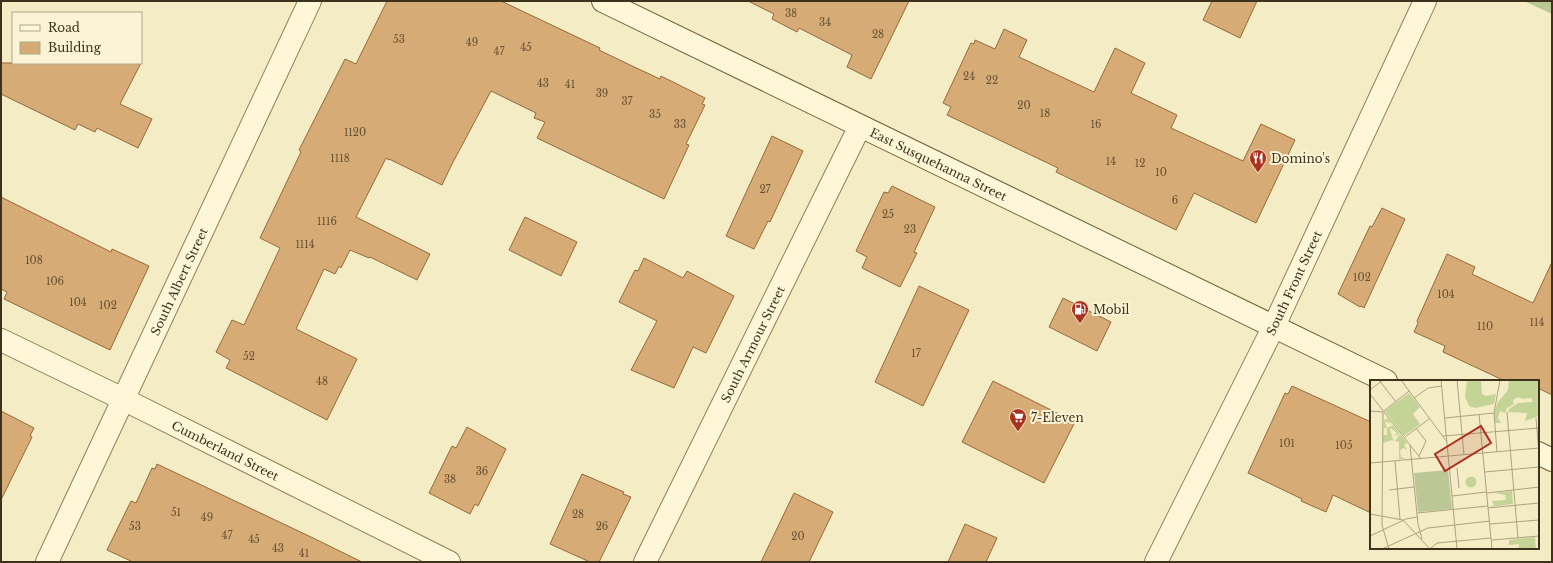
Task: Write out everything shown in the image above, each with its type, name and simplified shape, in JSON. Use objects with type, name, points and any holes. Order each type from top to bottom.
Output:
[{"type":"street","name":"South Albert Street","points":[[47,562],[310,1]]},
{"type":"street","name":"East Susquehanna Street","points":[[603,1],[1384,380]]},
{"type":"street","name":"South Front Street","points":[[1156,562],[1274,326],[1425,1]]},
{"type":"street","name":"South Armour Street","points":[[645,562],[860,126]]},
{"type":"street","name":"Cumberland Street","points":[[1,340],[123,399],[449,562]]},
{"type":"street","points":[[1539,454],[1552,460]]},
{"type":"green space","points":[[1524,1],[1552,1],[1552,14]]},
{"type":"building","points":[[387,1],[501,1],[600,48],[599,50],[630,65],[660,79],[661,76],[705,98],[702,104],[705,105],[686,144],[689,145],[664,199],[537,138],[545,122],[534,118],[536,113],[491,91],[442,185],[386,158],[356,217],[430,254],[417,280],[370,257],[369,258],[350,250],[341,268],[339,266],[335,274],[324,269],[296,329],[357,359],[327,420],[226,368],[230,360],[216,352],[232,320],[244,325],[280,248],[260,238],[301,152],[299,150],[345,59],[356,64]]},
{"type":"building","points":[[748,1],[909,1],[871,79],[847,67],[852,55],[799,28],[797,32],[772,19],[774,14]]},
{"type":"building","points":[[1212,1],[1257,1],[1240,38],[1203,20]]},
{"type":"building","points":[[1004,29],[1027,40],[1019,57],[1094,92],[1115,48],[1145,63],[1131,93],[1177,115],[1171,128],[1243,161],[1261,124],[1295,140],[1256,223],[1194,193],[1176,230],[1056,172],[1058,168],[947,115],[951,107],[943,103],[971,43],[974,44],[975,40],[995,49]]},
{"type":"building","points":[[1,63],[140,64],[120,104],[152,119],[138,148],[97,128],[95,132],[78,124],[75,130],[1,94]]},
{"type":"building","points":[[772,136],[803,151],[770,222],[768,221],[754,249],[726,236]]},
{"type":"building","points":[[892,186],[935,207],[914,252],[917,253],[900,287],[862,268],[867,257],[856,251],[884,192],[888,193]]},
{"type":"building","points":[[1,197],[111,252],[112,249],[149,266],[110,350],[4,299],[7,292],[1,289]]},
{"type":"building","points":[[1382,208],[1405,219],[1364,308],[1338,294],[1370,226],[1372,227]]},
{"type":"building","points":[[525,217],[577,242],[561,276],[509,250]]},
{"type":"building","points":[[1447,254],[1475,267],[1472,274],[1533,303],[1552,262],[1552,395],[1539,388],[1539,380],[1503,380],[1443,352],[1445,346],[1414,332],[1418,323],[1417,321]]},
{"type":"building","points":[[644,258],[683,278],[687,271],[734,296],[706,353],[693,347],[674,388],[631,370],[657,321],[619,302],[635,270],[638,271]]},
{"type":"building","points":[[919,286],[969,310],[923,406],[875,382]]},
{"type":"building","name":"Mobil","points":[[1063,298],[1111,322],[1097,351],[1049,327]]},
{"type":"building","name":"7-Eleven","points":[[993,381],[1075,422],[1044,483],[962,442]]},
{"type":"building","points":[[1292,386],[1370,422],[1370,513],[1333,495],[1326,512],[1301,501],[1302,499],[1248,473],[1285,393],[1288,394]]},
{"type":"building","points":[[1,411],[34,428],[30,436],[32,437],[1,500]]},
{"type":"building","points":[[467,427],[506,449],[478,506],[475,504],[470,514],[429,493],[452,446],[456,448]]},
{"type":"building","points":[[157,464],[362,562],[133,562],[107,550],[131,501],[136,503],[152,468],[155,469]]},
{"type":"building","points":[[582,474],[624,492],[623,494],[631,497],[599,562],[590,562],[550,544]]},
{"type":"building","points":[[794,493],[833,512],[809,562],[761,562]]},
{"type":"building","points":[[965,524],[997,538],[986,562],[948,562]]},
{"type":"place","name":"Domino's","points":[[1258,173]]},
{"type":"place","name":"Mobil","points":[[1080,324]]},
{"type":"place","name":"7-Eleven","points":[[1018,432]]}]
